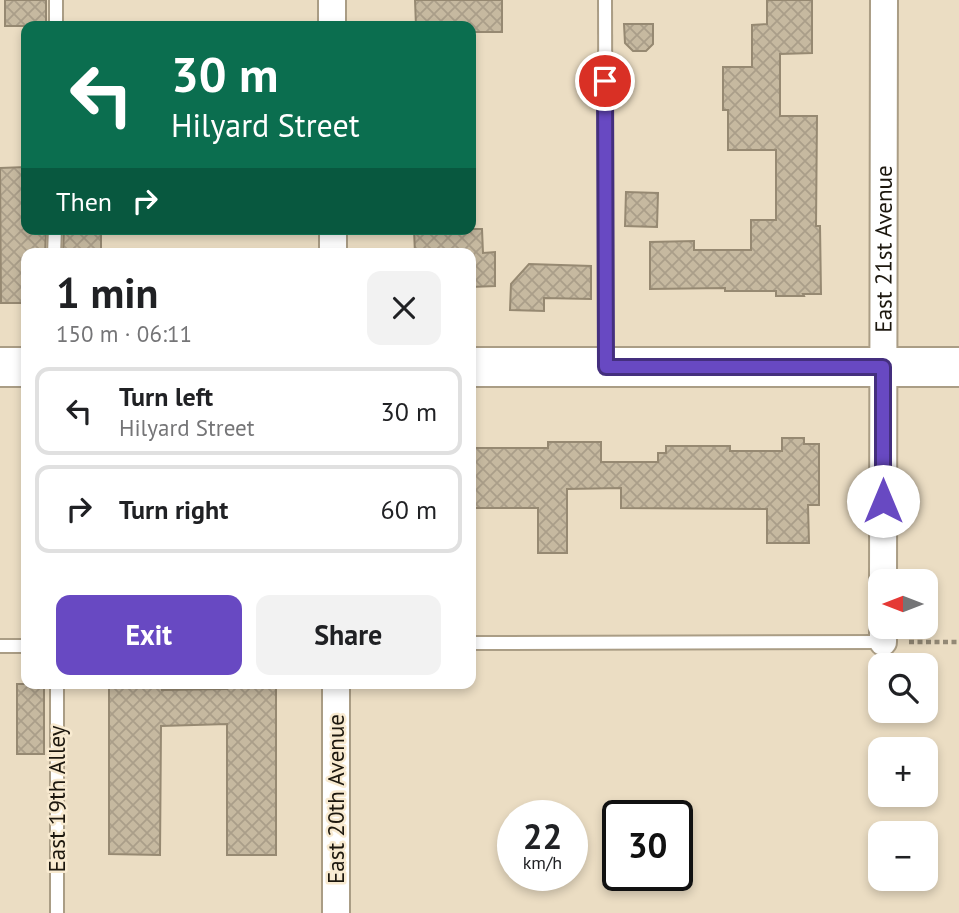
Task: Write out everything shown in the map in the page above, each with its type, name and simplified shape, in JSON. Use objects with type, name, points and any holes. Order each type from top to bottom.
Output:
[{"type":"main road","points":[[0,367],[21,367]]},
{"type":"main road","points":[[476,367],[959,368]]},
{"type":"street","points":[[332,0],[332,21]]},
{"type":"street","name":"East 21st Avenue","points":[[883,569],[884,0]]},
{"type":"street","name":"East 20th Avenue","points":[[336,689],[336,913]]},
{"type":"lane","points":[[56,0],[56,21]]},
{"type":"lane","points":[[605,0],[606,367]]},
{"type":"lane","points":[[476,643],[868,634]]},
{"type":"lane","points":[[0,646],[21,646]]},
{"type":"lane","name":"East 19th Alley","points":[[57,689],[57,913]]},
{"type":"path","points":[[930,639],[959,642]]},
{"type":"building","points":[[5,0],[46,0],[46,21],[21,21],[21,26],[5,26]]},
{"type":"building","points":[[415,0],[502,0],[502,32],[476,32],[476,21],[416,21]]},
{"type":"building","points":[[767,0],[812,0],[812,53],[780,54],[780,116],[817,116],[816,226],[820,226],[821,294],[776,296],[776,291],[725,291],[725,288],[650,289],[650,242],[694,241],[694,250],[751,250],[751,220],[776,220],[776,150],[728,150],[728,110],[723,110],[723,67],[752,67],[752,25],[767,24]]},
{"type":"building","points":[[624,24],[653,24],[653,44],[646,51],[633,51],[625,43]]},
{"type":"building","points":[[21,167],[21,235],[46,235],[45,248],[21,248],[21,303],[1,303],[0,168]]},
{"type":"building","points":[[626,192],[658,193],[657,227],[625,226]]},
{"type":"building","points":[[476,229],[482,229],[483,253],[495,252],[495,286],[476,287],[476,248],[415,248],[414,235],[476,235]]},
{"type":"building","points":[[64,235],[101,235],[101,248],[63,248]]},
{"type":"building","points":[[529,264],[591,266],[591,299],[544,298],[544,311],[510,310],[511,284]]},
{"type":"building","points":[[782,438],[804,438],[804,444],[819,444],[819,505],[808,505],[809,543],[767,543],[767,509],[621,508],[621,488],[567,489],[567,553],[538,553],[538,508],[476,508],[476,448],[548,448],[548,442],[601,442],[601,462],[658,462],[658,453],[666,453],[666,446],[730,446],[730,451],[782,451]]},
{"type":"building","points":[[17,684],[21,684],[21,689],[44,689],[44,754],[17,754]]},
{"type":"building","points":[[109,689],[276,689],[276,855],[227,855],[227,724],[161,726],[160,855],[109,854]]},
{"type":"route","points":[[605,81],[606,367],[883,367],[883,501]]}]
